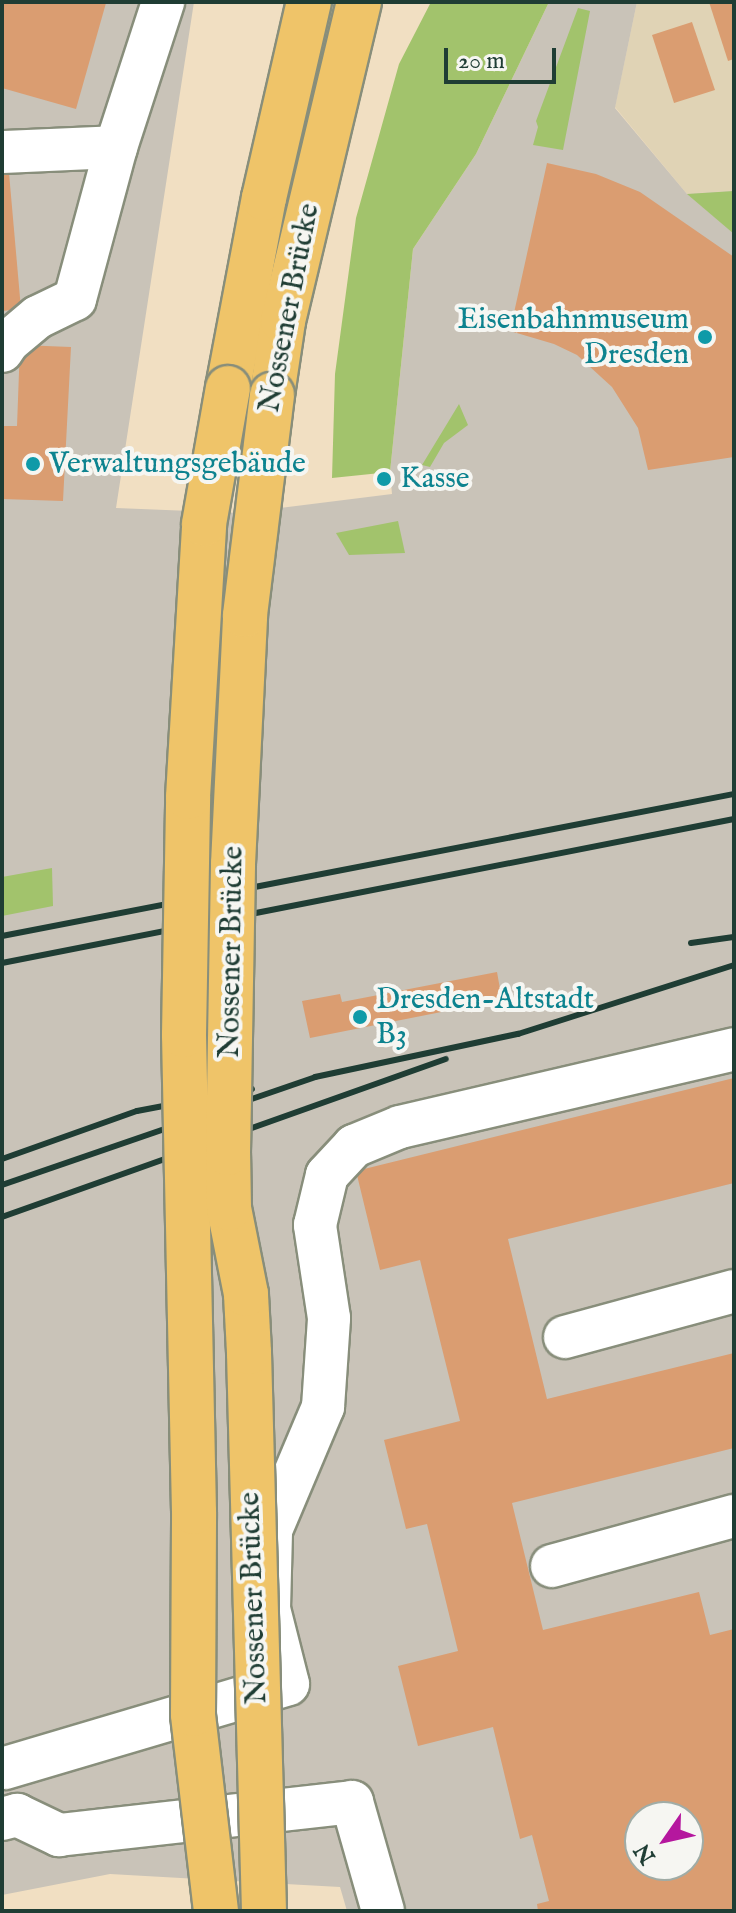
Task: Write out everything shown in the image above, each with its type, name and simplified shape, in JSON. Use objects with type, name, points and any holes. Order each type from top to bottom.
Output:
[{"type":"main road","name":"Nossener Brücke","points":[[216,1911],[193,1714],[194,1512],[184,1035],[188,797],[204,524],[264,198],[309,2]]},
{"type":"main road","name":"Nossener Brücke","points":[[264,1911],[246,1294],[229,1208],[228,1153],[233,864],[245,615],[283,321],[359,2]]},
{"type":"main road","points":[[188,1911],[193,1714]]},
{"type":"lane","points":[[2,351],[38,317],[75,299],[116,147],[154,41],[163,2]]},
{"type":"lane","points":[[2,152],[116,147]]},
{"type":"lane","points":[[5,1768],[288,1684],[269,1609],[271,1530],[323,1407],[329,1318],[315,1225],[327,1175],[354,1146],[400,1127],[734,1049]]},
{"type":"lane","points":[[565,1337],[734,1291]]},
{"type":"lane","points":[[552,1566],[734,1516]]},
{"type":"lane","points":[[2,1819],[17,1815],[59,1835],[352,1802],[383,1911]]},
{"type":"shaded area","points":[[2,2],[194,2],[116,508],[240,513],[392,494],[390,472],[413,249],[476,154],[549,2],[637,2],[615,108],[687,194],[734,191],[734,1911],[347,1911],[340,1887],[110,1874],[2,1895]]},
{"type":"shaded area","points":[[637,2],[734,2],[734,191],[687,194],[615,107]]},
{"type":"green space","points":[[431,2],[549,2],[476,154],[413,249],[390,472],[332,478],[335,374],[356,218],[399,64]]},
{"type":"green space","points":[[578,8],[590,11],[563,150],[533,145],[538,127],[536,121]]},
{"type":"green space","points":[[734,191],[734,234],[687,194]]},
{"type":"green space","points":[[459,404],[468,425],[444,443],[430,467],[422,465]]},
{"type":"green space","points":[[398,521],[405,553],[349,555],[336,533]]},
{"type":"green space","points":[[52,868],[53,906],[2,916],[2,877]]},
{"type":"building","points":[[2,2],[106,3],[76,109],[2,88]]},
{"type":"building","points":[[709,2],[734,2],[734,59],[728,61]]},
{"type":"building","points":[[692,22],[715,90],[674,103],[652,35]]},
{"type":"building","points":[[547,163],[596,174],[640,192],[734,257],[734,457],[648,470],[638,428],[612,387],[577,355],[554,344],[510,331]]},
{"type":"building","points":[[9,173],[21,309],[2,311],[2,174]]},
{"type":"building","points":[[20,345],[71,347],[63,501],[2,499],[2,426],[17,426]]},
{"type":"building","name":"Dresden-Altstadt B3","points":[[497,972],[502,1000],[310,1038],[302,1001],[340,994],[342,1002]]},
{"type":"building","points":[[734,1078],[734,1183],[508,1239],[547,1399],[734,1353],[734,1448],[512,1503],[543,1630],[699,1592],[710,1635],[734,1629],[734,1911],[538,1911],[537,1904],[549,1901],[532,1835],[520,1839],[493,1727],[418,1746],[398,1666],[458,1651],[427,1524],[406,1529],[384,1440],[460,1421],[420,1260],[380,1270],[356,1171]]},
{"type":"railway","points":[[2,936],[734,794]]},
{"type":"railway","points":[[2,963],[734,819]]},
{"type":"railway","points":[[691,943],[734,937]]},
{"type":"railway","points":[[2,1185],[315,1077],[518,1034],[734,965]]},
{"type":"railway","points":[[2,1217],[446,1059]]},
{"type":"railway","points":[[2,1159],[137,1111],[252,1089]]},
{"type":"place","name":"Eisenbahnmuseum Dresden","points":[[705,337]]},
{"type":"place","name":"Verwaltungsgebäude","points":[[33,464]]},
{"type":"place","name":"Kasse","points":[[384,479]]},
{"type":"place","name":"Dresden-Altstadt B3","points":[[360,1017]]}]
